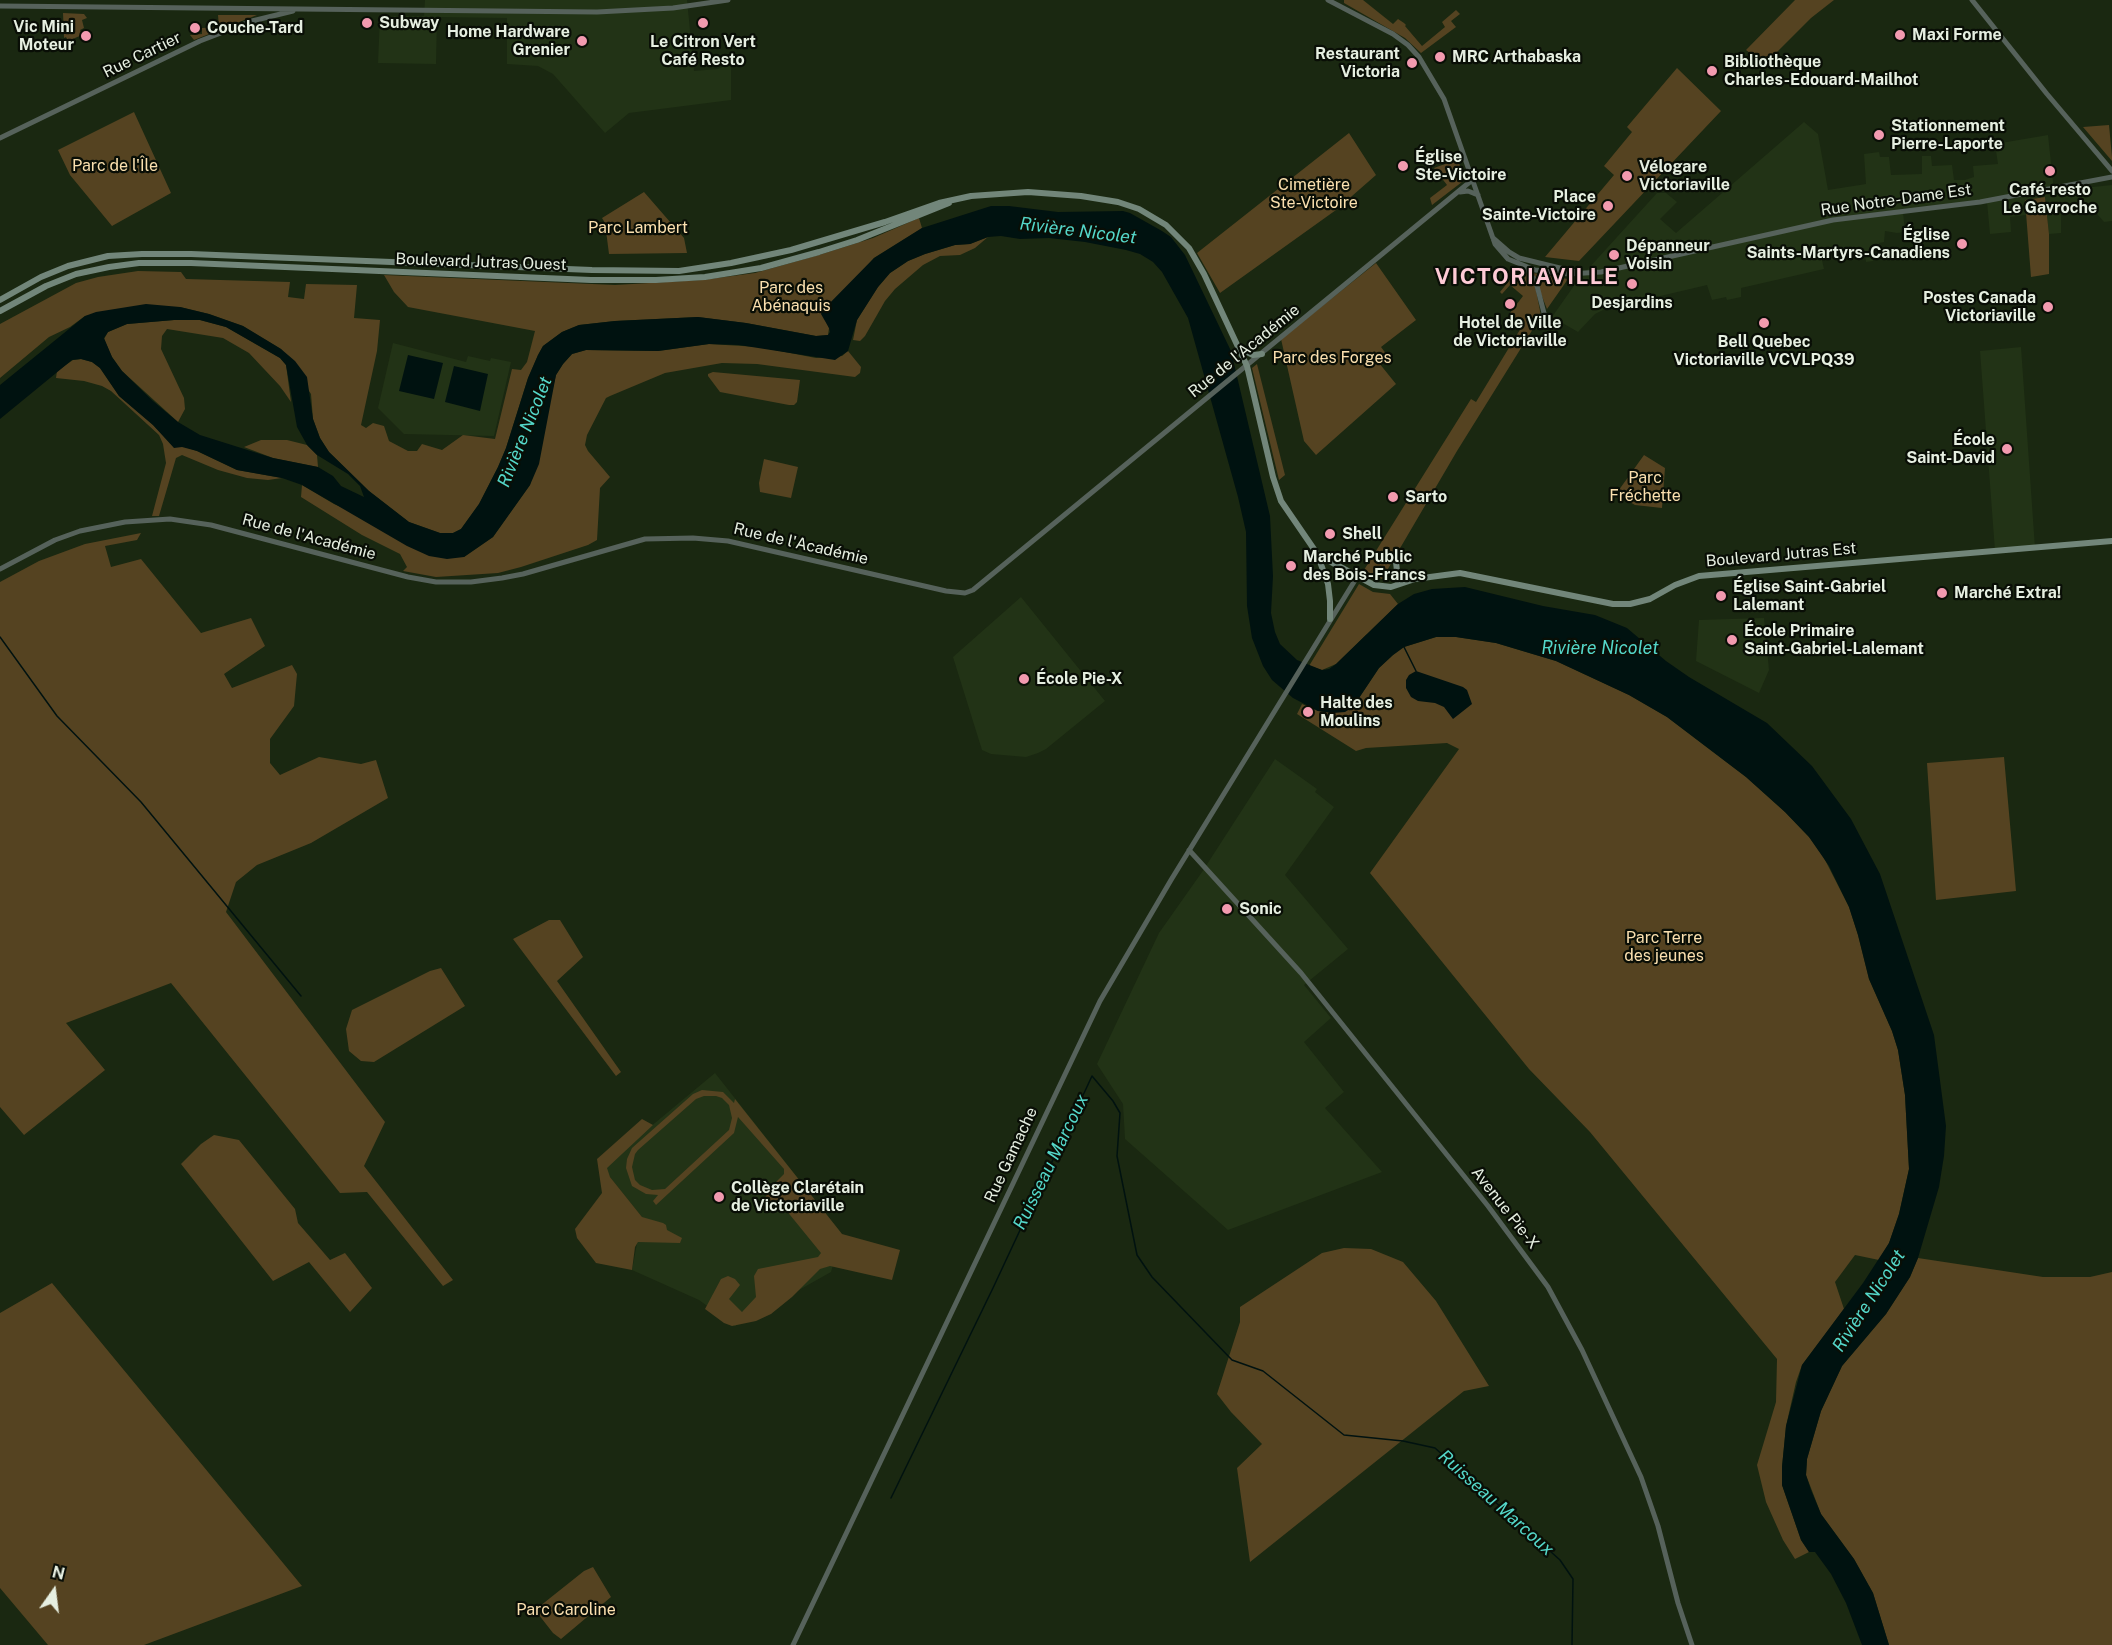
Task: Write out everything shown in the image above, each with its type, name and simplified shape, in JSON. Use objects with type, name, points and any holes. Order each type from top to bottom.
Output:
[{"type":"main road","name":"Boulevard Jutras Ouest","points":[[0,300],[41,277],[68,266],[108,256],[191,254],[592,270],[687,270],[791,250],[885,222],[939,202],[991,194],[1028,192],[1102,199],[1139,209],[1166,225],[1189,248],[1241,349],[1281,501],[1318,555],[1357,577]]},
{"type":"main road","name":"Boulevard Jutras Ouest","points":[[0,311],[46,286],[76,274],[139,263],[191,262],[591,280],[705,277],[761,268],[819,252],[857,240],[958,200]]},
{"type":"main road","points":[[1241,349],[1253,355],[1262,354]]},
{"type":"main road","name":"Boulevard Jutras Est","points":[[1357,577],[1382,587],[1400,585],[1415,579],[1460,573],[1617,604],[1640,602],[1699,576],[2112,541]]},
{"type":"main road","points":[[1318,555],[1328,584],[1330,619]]},
{"type":"main road","points":[[1396,562],[1397,571],[1401,576],[1415,579]]},
{"type":"street","points":[[0,6],[614,12],[673,8],[728,0]]},
{"type":"street","points":[[1328,0],[1392,34],[1408,45],[1419,57],[1440,90],[1491,237],[1503,255],[1525,267],[1556,274],[1578,273]]},
{"type":"street","points":[[1972,0],[2112,171]]},
{"type":"street","name":"Rue Cartier","points":[[0,138],[200,41],[252,21],[300,9]]},
{"type":"street","name":"Rue Notre-Dame Est","points":[[1578,273],[1601,272],[1833,220],[1980,202],[2112,177]]},
{"type":"street","name":"Rue de l'Académie","points":[[0,569],[55,540],[80,531],[125,522],[170,519],[211,525],[408,577],[436,582],[471,582],[502,578],[645,539],[693,538],[728,541],[946,591],[973,590],[1471,182]]},
{"type":"street","points":[[1458,192],[1468,191],[1478,195]]},
{"type":"street","points":[[1491,237],[1519,258],[1578,273]]},
{"type":"street","points":[[1525,267],[1536,282],[1545,317]]},
{"type":"street","points":[[1330,619],[1357,577]]},
{"type":"street","name":"Rue Gamache","points":[[793,1645],[1100,1000],[1330,619]]},
{"type":"street","name":"Avenue Pie-X","points":[[1190,850],[1301,973],[1507,1231],[1548,1287],[1582,1350],[1641,1477],[1658,1526],[1678,1604],[1692,1645]]},
{"type":"shaded area","points":[[425,0],[687,0],[694,71],[718,69],[731,63],[731,100],[629,113],[605,133],[553,74],[538,66],[507,64],[507,18],[437,17],[436,64],[378,63],[380,16],[424,16]]},
{"type":"shaded area","points":[[1804,122],[1818,134],[1828,190],[1866,184],[1864,154],[1879,152],[1880,157],[1889,157],[1891,175],[1922,174],[1922,156],[1931,156],[1932,166],[1952,165],[1954,180],[1965,180],[1974,177],[1973,166],[1998,164],[1995,144],[2048,135],[2054,191],[2112,185],[2112,221],[2104,222],[2092,208],[2061,211],[2061,233],[2049,234],[2045,197],[2025,200],[2026,215],[2010,217],[2011,232],[1990,234],[1987,202],[1903,212],[1905,232],[1885,231],[1884,242],[1879,243],[1878,247],[1871,248],[1873,261],[1866,262],[1864,248],[1842,250],[1821,256],[1824,269],[1741,288],[1741,297],[1712,300],[1707,285],[1605,309],[1595,314],[1578,332],[1552,317],[1578,280],[1657,193],[1666,193],[1677,202],[1660,219],[1676,233]]},
{"type":"shaded area","points":[[393,343],[466,362],[468,356],[490,361],[491,358],[511,362],[494,436],[404,434],[378,408]]},
{"type":"shaded area","name":"École Saint-David","points":[[2021,347],[2035,548],[1995,551],[1980,351]]},
{"type":"shaded area","name":"École Pie-X","points":[[1021,597],[1105,701],[1046,749],[1026,757],[991,754],[982,750],[953,657]]},
{"type":"shaded area","name":"École Primaire Saint-Gabriel-Lalemant","points":[[1764,618],[1769,670],[1759,693],[1696,661],[1699,620]]},
{"type":"shaded area","points":[[1275,759],[1317,789],[1315,792],[1334,807],[1285,875],[1348,949],[1304,985],[1331,1018],[1304,1042],[1344,1092],[1325,1108],[1382,1172],[1228,1230],[1125,1139],[1123,1104],[1097,1064],[1159,933],[1202,872]]},
{"type":"shaded area","name":"Collège Clarétain de Victoriaville","points":[[715,1073],[842,1234],[831,1272],[735,1326],[699,1300],[632,1270],[642,1217],[602,1167]]},
{"type":"green space","points":[[1344,0],[1363,0],[1393,24],[1398,19],[1406,25],[1422,46],[1445,27],[1442,22],[1456,10],[1460,14],[1451,21],[1456,27],[1421,53],[1405,38],[1344,3]]},
{"type":"green space","points":[[1795,0],[1834,0],[1811,18],[1772,57],[1761,60],[1746,50]]},
{"type":"green space","points":[[63,13],[84,14],[87,18],[82,20],[84,28],[80,30],[82,35],[68,41],[66,37],[64,38]]},
{"type":"green space","points":[[218,15],[257,15],[194,40],[190,35],[202,34],[202,28],[219,27]]},
{"type":"green space","points":[[1677,68],[1721,111],[1579,261],[1545,257],[1614,175],[1604,166],[1632,132],[1627,127]]},
{"type":"green space","name":"Parc de l'Île","points":[[134,112],[171,193],[112,226],[70,175],[58,150]]},
{"type":"green space","points":[[2109,125],[2112,157],[2112,161],[2083,127]]},
{"type":"green space","name":"Cimetière Ste-Victoire","points":[[1349,133],[1376,175],[1336,210],[1220,293],[1197,253]]},
{"type":"green space","points":[[1458,160],[1463,175],[1462,182],[1432,205],[1430,198],[1447,185],[1434,168]]},
{"type":"green space","name":"Parc Lambert","points":[[644,192],[684,238],[687,253],[609,254],[605,223],[602,218]]},
{"type":"green space","points":[[2045,197],[2049,234],[2049,274],[2031,277],[2025,200]]},
{"type":"green space","name":"Parc des Abénaquis","points":[[919,218],[922,228],[874,258],[824,317],[829,328],[828,335],[816,336],[698,317],[615,321],[579,325],[562,332],[543,346],[538,355],[498,467],[479,504],[461,529],[453,533],[440,533],[409,522],[369,491],[329,452],[320,438],[313,419],[311,394],[281,349],[243,326],[209,314],[180,307],[85,316],[70,327],[49,337],[0,378],[0,324],[76,283],[98,277],[138,271],[181,272],[186,279],[290,282],[288,297],[304,299],[306,284],[357,285],[354,318],[380,320],[377,351],[361,425],[366,428],[373,423],[384,426],[389,441],[408,451],[417,451],[422,444],[442,450],[463,435],[495,439],[512,369],[521,370],[527,362],[535,331],[408,307],[394,292],[384,275],[615,285],[702,280],[755,273],[819,255],[873,238]]},
{"type":"green space","points":[[988,237],[975,248],[960,255],[940,256],[923,265],[895,289],[885,301],[865,336],[860,341],[853,340],[857,320],[890,273],[908,261],[925,254],[955,245],[970,244]]},
{"type":"green space","name":"Parc des Forges","points":[[1376,263],[1416,320],[1381,347],[1387,355],[1379,363],[1396,384],[1316,455],[1304,441],[1281,339]]},
{"type":"green space","points":[[1521,269],[1530,276],[1535,285],[1541,316],[1457,451],[1382,579],[1364,570],[1471,399],[1476,402],[1521,328],[1512,321],[1510,313],[1523,296],[1510,285],[1502,294],[1500,292]]},
{"type":"green space","points":[[1533,273],[1568,279],[1547,309],[1541,294]]},
{"type":"green space","points":[[200,320],[226,327],[280,358],[286,365],[291,402],[280,386],[249,353],[223,338],[167,329],[162,336],[161,349],[184,398],[185,409],[178,422],[122,371],[112,357],[104,339],[108,332],[127,324]]},
{"type":"green space","points":[[709,344],[759,347],[816,358],[842,356],[848,351],[861,367],[860,373],[855,377],[757,364],[722,363],[665,373],[606,398],[587,435],[585,445],[610,477],[600,488],[597,540],[588,545],[498,573],[436,577],[403,571],[407,567],[400,554],[362,535],[301,497],[302,485],[334,504],[464,557],[493,537],[530,485],[556,375],[572,354],[586,350],[658,351]]},
{"type":"green space","points":[[81,359],[92,362],[100,368],[119,396],[153,425],[174,447],[182,446],[197,451],[237,470],[282,478],[268,480],[247,478],[218,470],[182,455],[176,458],[159,516],[152,516],[166,463],[159,435],[111,391],[102,386],[84,381],[56,378],[57,371],[73,360]]},
{"type":"green space","points":[[1257,364],[1285,475],[1279,480],[1252,368]]},
{"type":"green space","points":[[713,372],[800,380],[797,402],[789,405],[720,392],[708,376]]},
{"type":"green space","points":[[261,440],[287,440],[307,445],[317,455],[318,467],[273,458],[244,447]]},
{"type":"green space","name":"Parc Fréchette","points":[[1644,455],[1665,468],[1662,508],[1635,505],[1616,494]]},
{"type":"green space","points":[[764,459],[798,467],[791,498],[760,492],[759,483]]},
{"type":"green space","points":[[141,533],[137,540],[105,546],[111,567],[141,559],[201,633],[251,618],[265,646],[224,674],[232,688],[292,665],[297,674],[294,706],[270,739],[270,763],[280,775],[319,757],[361,764],[376,760],[388,798],[311,843],[257,865],[236,882],[226,912],[385,1122],[364,1166],[453,1280],[443,1286],[367,1192],[340,1193],[171,983],[66,1023],[105,1070],[24,1135],[0,1107],[0,582],[39,561],[85,544]]},
{"type":"green space","points":[[1359,584],[1373,592],[1390,594],[1398,604],[1336,664],[1322,670],[1309,666]]},
{"type":"green space","name":"Parc Terre des jeunes","points":[[1436,637],[1456,637],[1496,643],[1556,661],[1629,695],[1667,717],[1746,777],[1809,837],[1823,856],[1849,907],[1869,979],[1898,1050],[1905,1095],[1909,1169],[1899,1214],[1889,1243],[1879,1260],[1855,1255],[1835,1282],[1844,1309],[1802,1365],[1796,1382],[1786,1426],[1782,1485],[1801,1540],[1809,1552],[1795,1559],[1783,1540],[1766,1502],[1757,1465],[1776,1402],[1777,1359],[1590,1132],[1529,1069],[1370,873],[1459,749],[1447,743],[1366,748],[1356,751],[1297,714],[1302,704],[1318,711],[1333,713],[1353,707],[1379,668],[1393,655],[1404,647]]},
{"type":"green space","points":[[2004,757],[2016,891],[1936,900],[1927,763]]},
{"type":"green space","points":[[549,920],[560,920],[583,957],[557,981],[621,1072],[616,1076],[513,939]]},
{"type":"green space","points":[[441,968],[465,1006],[374,1062],[361,1061],[349,1051],[346,1029],[352,1010],[430,971]]},
{"type":"green space","points":[[702,1090],[723,1092],[734,1103],[735,1099],[842,1234],[900,1250],[892,1280],[830,1266],[820,1269],[792,1297],[771,1314],[756,1321],[732,1326],[705,1309],[721,1279],[728,1276],[740,1285],[729,1299],[742,1312],[756,1297],[754,1276],[758,1269],[818,1257],[821,1253],[786,1210],[769,1209],[763,1205],[770,1188],[784,1174],[784,1169],[738,1117],[734,1133],[656,1205],[653,1201],[658,1195],[646,1194],[632,1186],[626,1168],[632,1148],[693,1094]],"holes":[[[716,1096],[729,1105],[732,1118],[729,1130],[665,1189],[652,1190],[640,1185],[635,1180],[632,1167],[638,1150],[696,1099]]]},
{"type":"green space","points":[[642,1119],[653,1125],[607,1168],[610,1177],[642,1217],[663,1223],[667,1230],[682,1238],[680,1243],[638,1242],[635,1247],[632,1270],[596,1263],[577,1238],[575,1229],[602,1193],[597,1159]]},
{"type":"green space","points":[[214,1135],[239,1140],[295,1209],[298,1223],[330,1260],[345,1253],[372,1288],[350,1312],[309,1262],[273,1281],[181,1164],[201,1144]]},
{"type":"green space","points":[[1344,1248],[1371,1249],[1403,1262],[1436,1301],[1489,1386],[1464,1391],[1250,1562],[1237,1468],[1262,1444],[1217,1394],[1240,1322],[1240,1307],[1322,1253]]},
{"type":"green space","points":[[1918,1258],[2043,1277],[2090,1277],[2112,1272],[2112,1645],[1889,1645],[1873,1593],[1854,1559],[1821,1514],[1806,1475],[1807,1459],[1821,1411],[1842,1366],[1886,1314],[1910,1277]]},
{"type":"green space","points":[[52,1283],[302,1586],[144,1645],[48,1645],[0,1588],[0,1313]]},
{"type":"green space","name":"Parc Caroline","points":[[593,1567],[611,1597],[561,1639],[553,1633],[535,1610],[584,1571]]},
{"type":"water","name":"Rivière Nicolet","points":[[991,206],[1009,206],[1058,212],[1123,211],[1171,237],[1185,255],[1231,351],[1270,516],[1273,576],[1271,613],[1275,632],[1280,644],[1297,660],[1322,670],[1329,669],[1398,604],[1414,594],[1432,589],[1465,587],[1543,606],[1595,615],[1627,628],[1689,677],[1767,723],[1812,766],[1851,819],[1880,874],[1934,1035],[1946,1126],[1939,1187],[1918,1258],[1910,1277],[1886,1314],[1842,1366],[1821,1411],[1807,1459],[1806,1475],[1821,1514],[1854,1559],[1873,1593],[1889,1645],[1862,1645],[1846,1603],[1831,1574],[1815,1552],[1809,1552],[1801,1540],[1782,1485],[1786,1426],[1802,1365],[1863,1283],[1889,1243],[1899,1214],[1909,1169],[1905,1095],[1898,1050],[1869,979],[1849,907],[1829,866],[1809,837],[1785,812],[1746,777],[1667,717],[1629,695],[1556,661],[1496,643],[1456,637],[1436,637],[1404,647],[1393,655],[1379,668],[1353,707],[1345,712],[1333,713],[1318,711],[1293,698],[1272,680],[1263,666],[1252,638],[1247,606],[1246,532],[1188,318],[1162,272],[1153,262],[1140,254],[1085,242],[1049,238],[988,237],[970,244],[955,245],[925,254],[908,261],[890,273],[857,320],[848,351],[835,360],[739,345],[709,344],[658,351],[586,350],[572,354],[556,375],[539,464],[530,485],[493,537],[464,557],[447,559],[429,556],[407,546],[302,485],[282,478],[237,470],[197,451],[182,447],[174,448],[153,425],[119,396],[100,368],[92,362],[81,359],[72,360],[0,419],[0,385],[85,316],[96,312],[146,304],[180,307],[209,314],[243,326],[281,349],[295,361],[307,377],[313,419],[320,438],[329,452],[369,491],[409,522],[440,533],[453,533],[461,529],[479,504],[498,467],[538,355],[543,346],[562,332],[579,325],[615,321],[698,317],[816,336],[828,335],[829,328],[821,314],[822,311],[874,258],[922,228]],"holes":[[[200,320],[226,327],[280,358],[286,365],[297,427],[307,445],[317,455],[348,474],[360,486],[364,497],[341,486],[333,476],[318,467],[273,458],[200,435],[178,422],[122,371],[112,357],[104,338],[108,332],[127,324]]]},
{"type":"water","points":[[408,355],[443,363],[434,399],[399,391]]},
{"type":"water","points":[[454,366],[488,374],[480,411],[445,402]]},
{"type":"water","points":[[1416,671],[1463,687],[1467,690],[1472,704],[1453,719],[1444,707],[1411,697],[1406,688],[1406,680]]},
{"type":"waterway","points":[[0,637],[57,716],[141,802],[301,996]]},
{"type":"waterway","points":[[1404,647],[1416,671]]},
{"type":"waterway","name":"Ruisseau Marcoux","points":[[891,1498],[1092,1076],[1120,1113],[1117,1156],[1137,1255],[1152,1277],[1232,1360],[1263,1371],[1344,1435],[1403,1441],[1435,1448],[1560,1560],[1573,1579],[1572,1645]]},
{"type":"place","name":"Subway","points":[[367,23]]},
{"type":"place","name":"Le Citron Vert Café Resto","points":[[703,23]]},
{"type":"place","name":"Couche-Tard","points":[[195,28]]},
{"type":"place","name":"Maxi Forme","points":[[1900,35]]},
{"type":"place","name":"Vic Mini Moteur","points":[[86,36]]},
{"type":"place","name":"Home Hardware Grenier","points":[[582,41]]},
{"type":"place","name":"MRC Arthabaska","points":[[1440,57]]},
{"type":"place","name":"Restaurant Victoria","points":[[1412,63]]},
{"type":"place","name":"Bibliothèque Charles-Edouard-Mailhot","points":[[1712,71]]},
{"type":"place","name":"Stationnement Pierre-Laporte","points":[[1879,135]]},
{"type":"place","name":"Église Ste-Victoire","points":[[1403,166]]},
{"type":"place","name":"Café-resto Le Gavroche","points":[[2050,171]]},
{"type":"place","name":"Vélogare Victoriaville","points":[[1627,176]]},
{"type":"place","name":"Place Sainte-Victoire","points":[[1608,206]]},
{"type":"place","name":"Église Saints-Martyrs-Canadiens","points":[[1962,244]]},
{"type":"place","name":"Dépanneur Voisin","points":[[1614,255]]},
{"type":"place","name":"Desjardins","points":[[1632,284]]},
{"type":"place","name":"Hotel de Ville de Victoriaville","points":[[1510,304]]},
{"type":"place","name":"Postes Canada Victoriaville","points":[[2048,307]]},
{"type":"place","name":"Bell Quebec Victoriaville VCVLPQ39","points":[[1764,323]]},
{"type":"place","name":"École Saint-David","points":[[2007,449]]},
{"type":"place","name":"Sarto","points":[[1393,497]]},
{"type":"place","name":"Shell","points":[[1330,534]]},
{"type":"place","name":"Marché Public des Bois-Francs","points":[[1291,566]]},
{"type":"place","name":"Marché Extra!","points":[[1942,593]]},
{"type":"place","name":"Église Saint-Gabriel Lalemant","points":[[1721,596]]},
{"type":"place","name":"École Primaire Saint-Gabriel-Lalemant","points":[[1732,640]]},
{"type":"place","name":"École Pie-X","points":[[1024,679]]},
{"type":"place","name":"Halte des Moulins","points":[[1308,712]]},
{"type":"place","name":"Sonic","points":[[1227,909]]},
{"type":"place","name":"Collège Clarétain de Victoriaville","points":[[719,1197]]},
{"type":"district","name":"VICTORIAVILLE","points":[[1527,277]]}]
